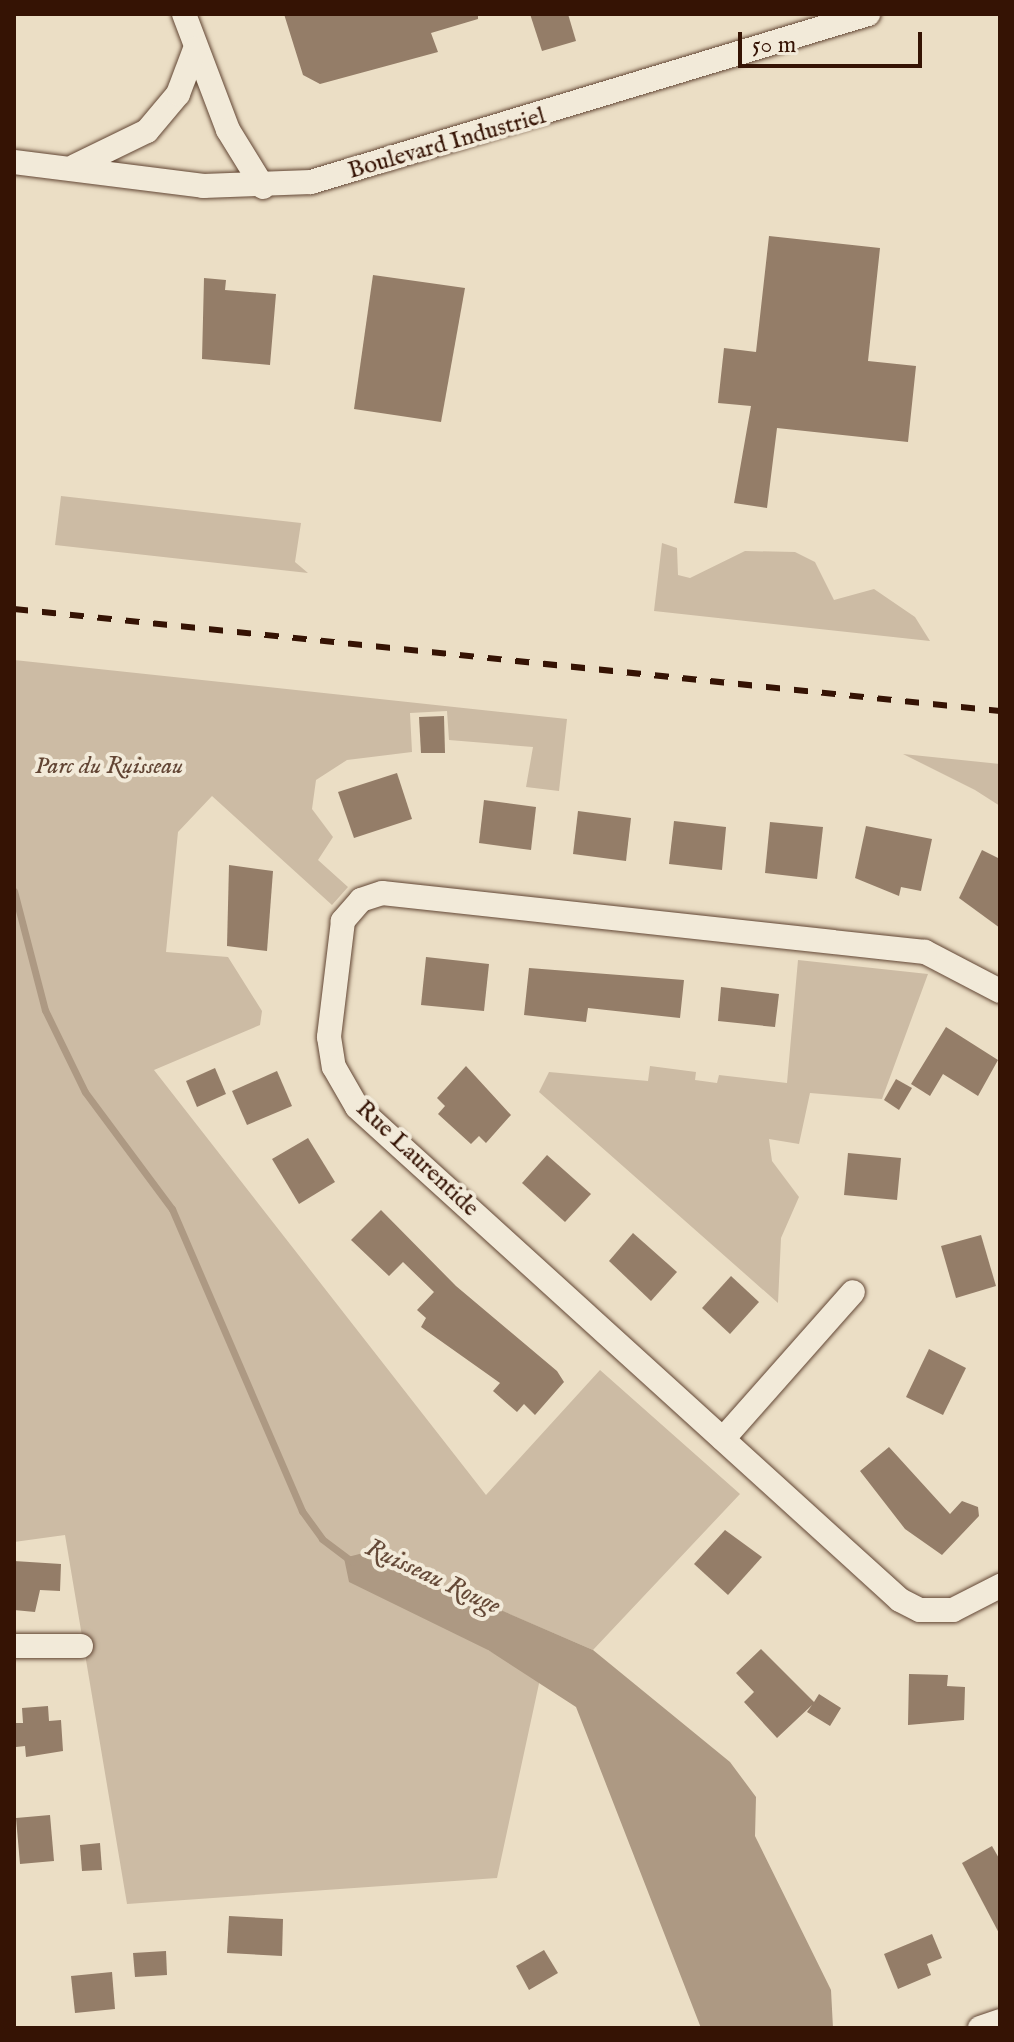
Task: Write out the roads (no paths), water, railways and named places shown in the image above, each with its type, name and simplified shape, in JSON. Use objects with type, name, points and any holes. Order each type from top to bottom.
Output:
[{"type":"street","points":[[184,14],[228,130],[263,187]]},
{"type":"street","name":"Boulevard Industriel","points":[[14,162],[263,187],[384,165],[868,14]]},
{"type":"street","points":[[60,169],[106,157],[147,131],[178,94],[195,49]]},
{"type":"street","name":"Rue Laurentide","points":[[1000,991],[946,959],[914,951],[393,894],[361,900],[347,913],[329,1037],[347,1094],[910,1606],[953,1610],[1000,1586]]},
{"type":"street","points":[[723,1439],[853,1292]]},
{"type":"street","points":[[14,1646],[81,1646]]},
{"type":"street","points":[[980,2028],[1000,2021]]},
{"type":"waterway","name":"Ruisseau Rouge","points":[[14,891],[45,1010],[85,1092],[172,1209],[302,1511],[322,1539],[352,1562]]},
{"type":"railway","points":[[14,609],[1000,711]]},
{"type":"park label","name":"Parc du Ruisseau","points":[[109,767]]}]
